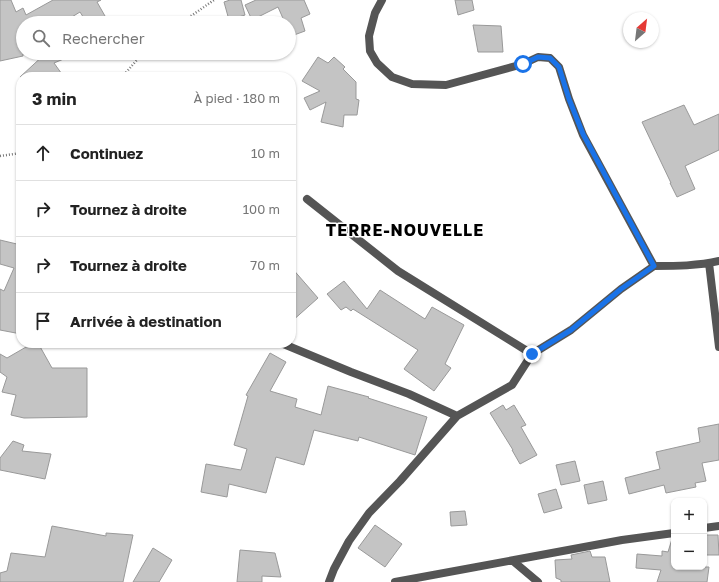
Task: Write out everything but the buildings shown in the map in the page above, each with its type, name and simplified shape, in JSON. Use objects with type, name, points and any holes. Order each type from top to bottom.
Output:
[{"type":"street","points":[[382,0],[375,13],[369,36],[370,51],[377,63],[392,77],[412,84],[446,85],[523,64],[538,57],[550,58],[559,67],[569,99],[583,134],[654,266]]},
{"type":"street","points":[[307,198],[398,271],[532,354]]},
{"type":"street","points":[[330,582],[334,569],[349,541],[368,513],[400,481],[457,416],[512,386],[532,354],[571,330],[621,289],[654,266],[674,266],[719,261]]},
{"type":"street","points":[[709,263],[719,347]]},
{"type":"street","points":[[293,348],[409,394],[457,416]]},
{"type":"street","points":[[707,528],[719,526]]},
{"type":"street","points":[[395,582],[622,540],[671,533]]},
{"type":"street","points":[[513,561],[538,582]]},
{"type":"path","points":[[191,16],[214,0]]},
{"type":"path","points":[[126,72],[137,60]]},
{"type":"path","points":[[0,156],[16,154]]},
{"type":"district","name":"TERRE-NOUVELLE","points":[[405,230]]},
{"type":"route","points":[[523,64],[538,57],[550,58],[559,67],[569,99],[583,134],[654,266],[621,289],[571,330],[532,354]]}]
